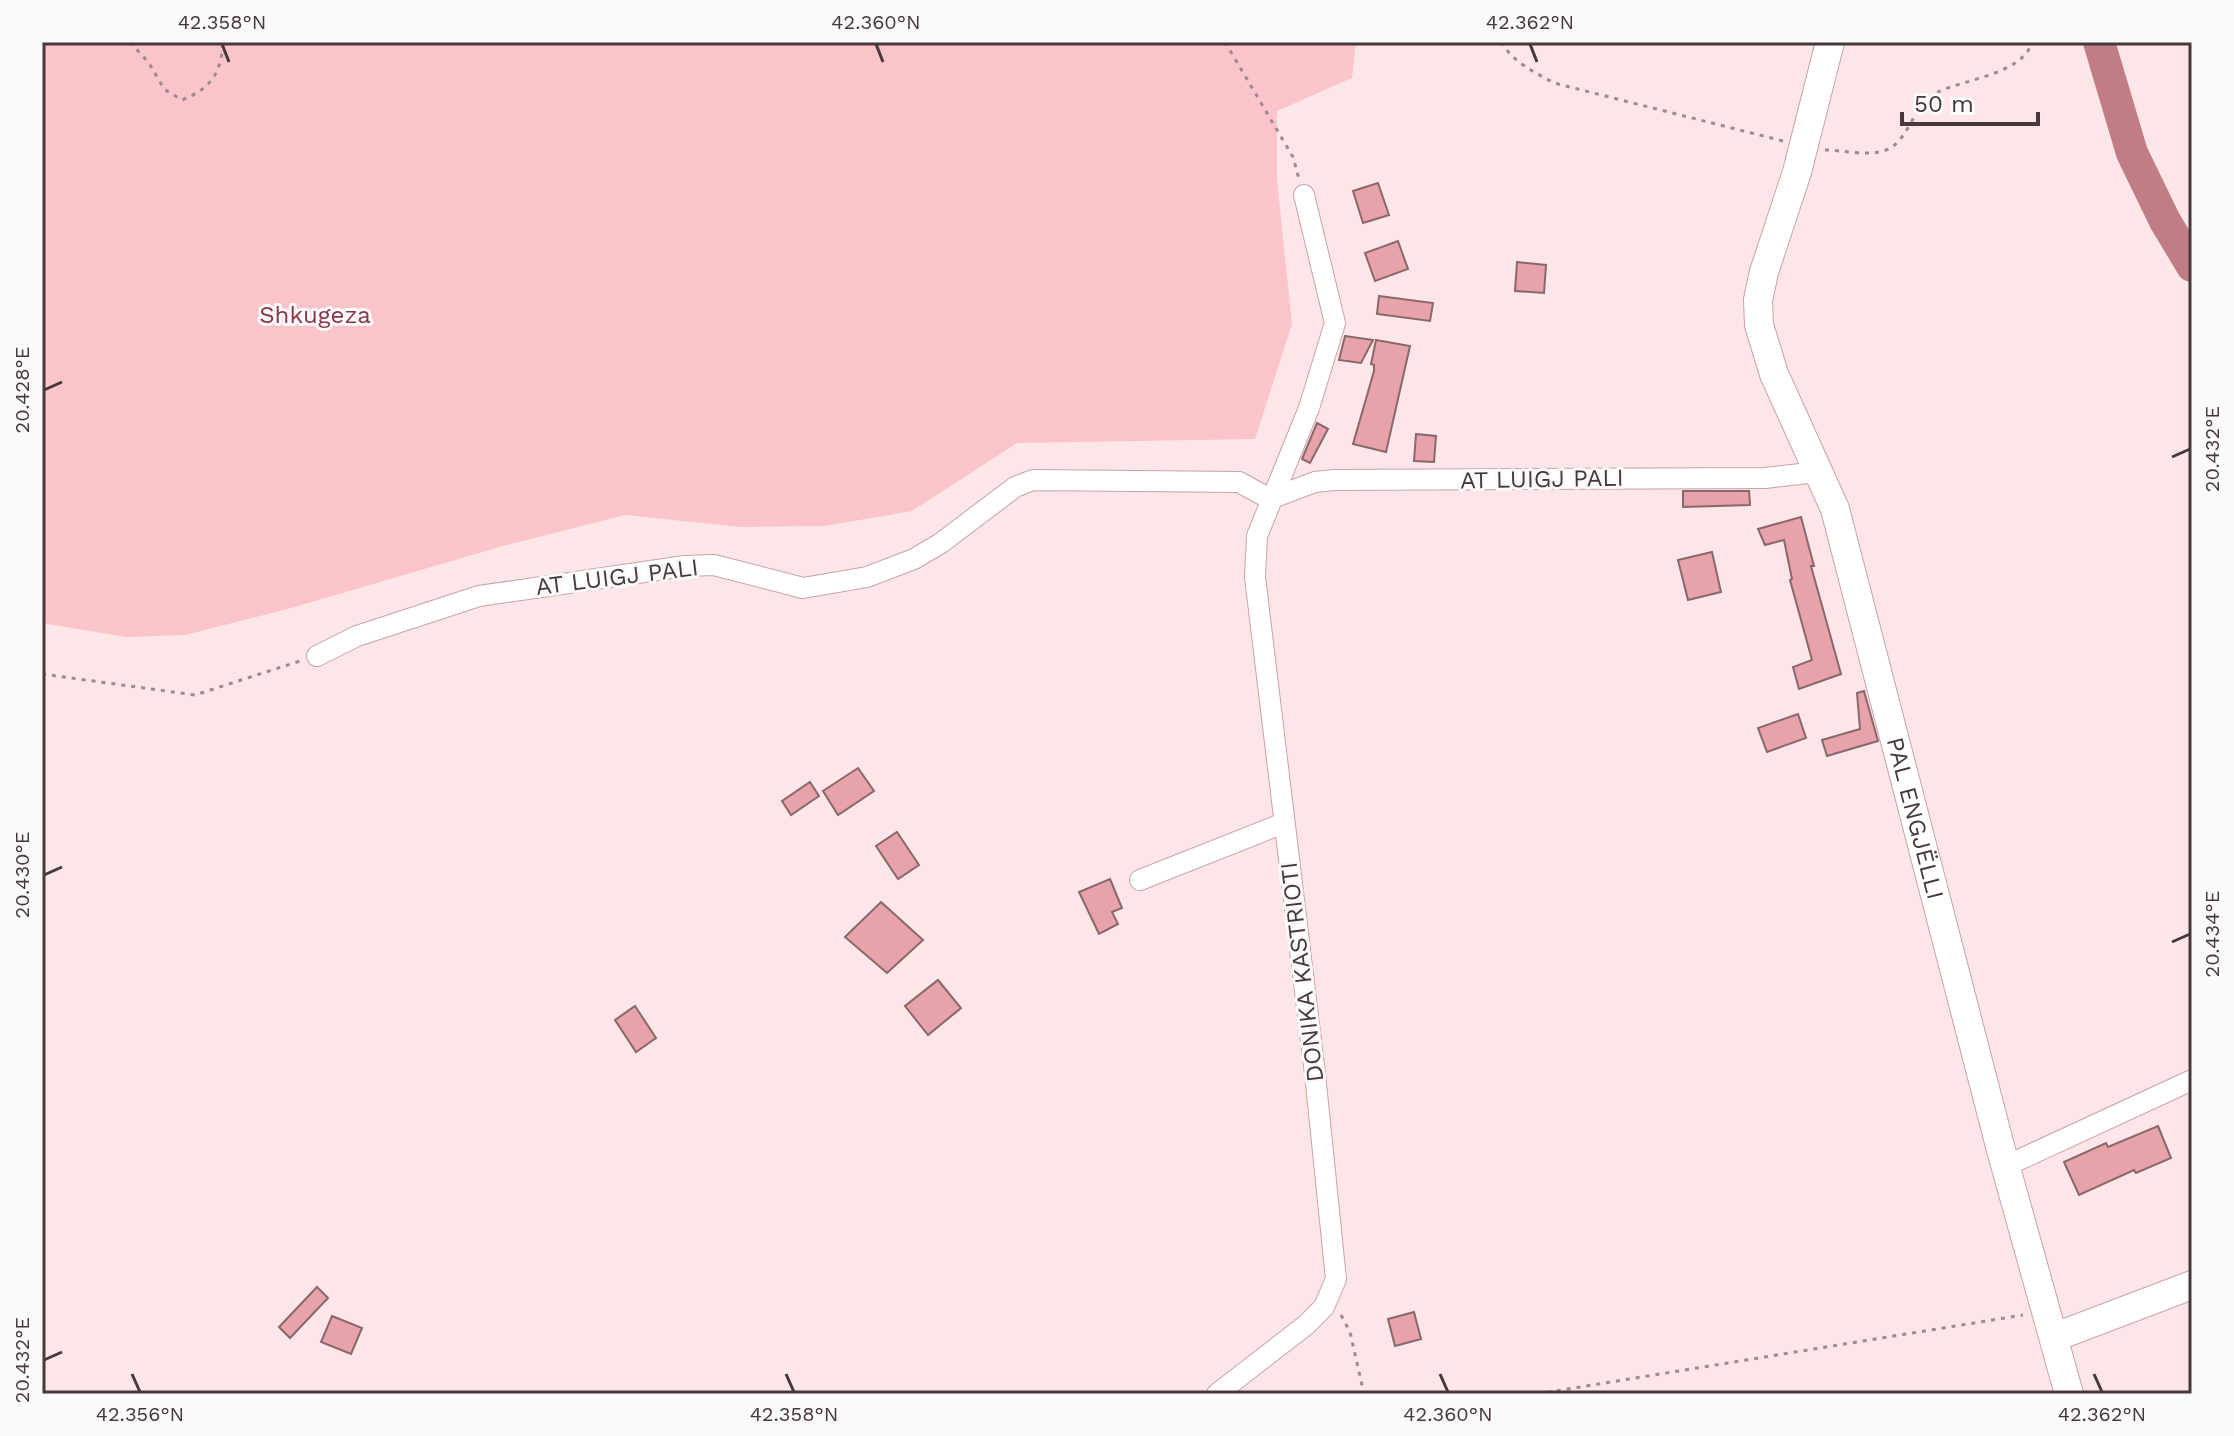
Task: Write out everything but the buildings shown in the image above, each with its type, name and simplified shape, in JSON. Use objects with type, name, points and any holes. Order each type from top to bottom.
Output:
[{"type":"main road","name":"PAL ENGJËLLI","points":[[1830,42],[1787,203],[1764,272],[1758,300],[1759,325],[1764,347],[1835,509],[1847,550],[2001,1150],[2008,1165],[2069,1394]]},
{"type":"main road","points":[[2055,1337],[2192,1285]]},
{"type":"street","points":[[1270,499],[1309,408],[1335,323],[1304,195]]},
{"type":"street","name":"AT LUIGJ PALI","points":[[317,656],[357,636],[479,596],[685,566],[714,565],[803,588],[867,577],[914,559],[941,543],[1015,487],[1033,480],[1239,482],[1270,499],[1315,482],[1334,480],[1765,478],[1818,472]]},
{"type":"street","name":"DONIKA KASTRIOTI","points":[[1270,499],[1257,536],[1255,577],[1315,1074],[1336,1279],[1330,1294]]},
{"type":"street","points":[[1140,880],[1284,823]]},
{"type":"street","points":[[2008,1165],[2192,1080]]},
{"type":"street","points":[[1217,1394],[1306,1325],[1324,1307],[1330,1294]]},
{"type":"path","points":[[130,42],[149,63],[164,89],[182,100],[203,91],[222,63],[223,42]]},
{"type":"path","points":[[1225,42],[1293,157],[1304,195]]},
{"type":"path","points":[[1501,42],[1507,53],[1554,83],[1796,143]]},
{"type":"path","points":[[1822,149],[1880,152],[1891,148],[1932,95],[2014,64],[2028,52],[2032,42]]},
{"type":"path","points":[[42,674],[195,695],[317,656]]},
{"type":"path","points":[[1330,1294],[1350,1332],[1364,1394]]},
{"type":"path","points":[[1537,1394],[1868,1341],[2047,1308]]},
{"type":"green space","name":"Shkugeza","points":[[42,42],[1356,42],[1352,78],[1277,111],[1277,180],[1292,324],[1255,439],[1017,443],[912,511],[825,526],[741,527],[625,515],[185,635],[126,637],[42,623]]},
{"type":"waterway","points":[[2099,42],[2132,153],[2165,221],[2192,266]]}]
